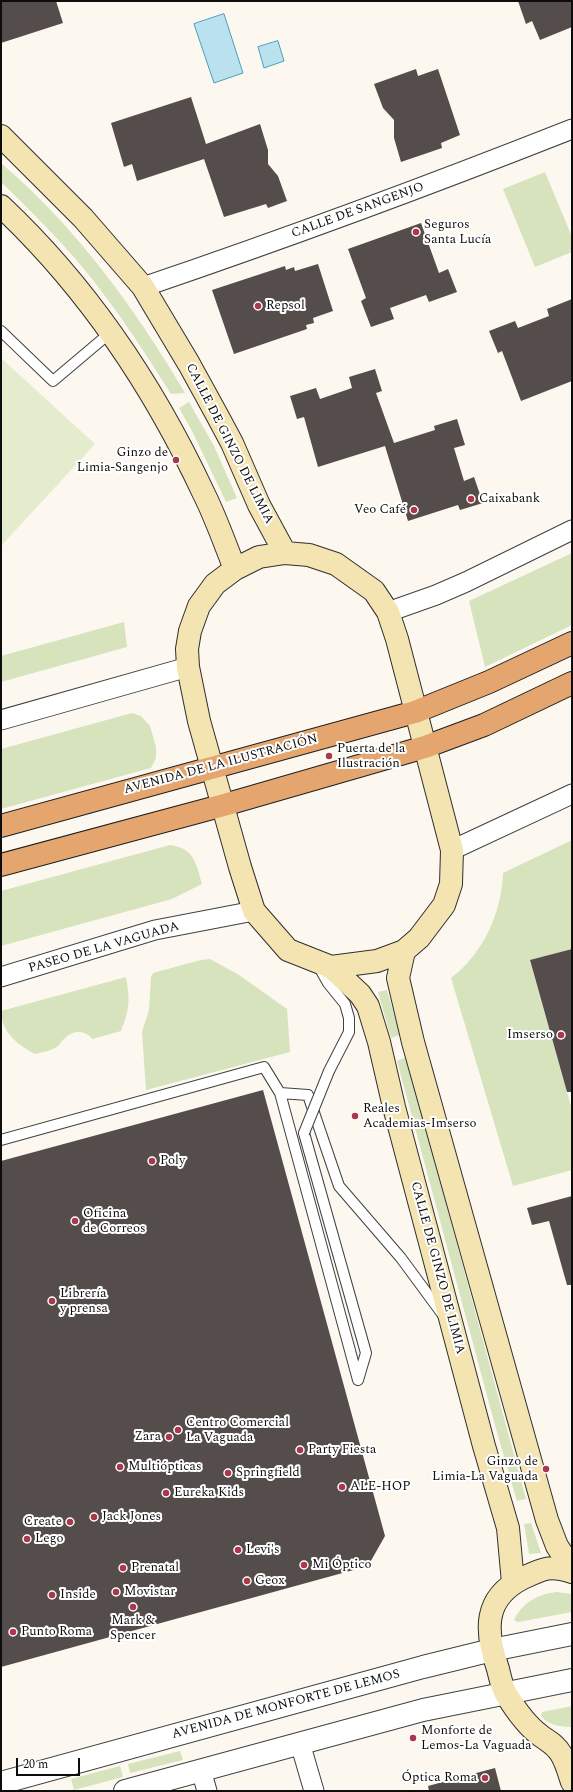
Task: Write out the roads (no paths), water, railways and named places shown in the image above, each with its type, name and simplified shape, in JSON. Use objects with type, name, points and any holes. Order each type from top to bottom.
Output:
[{"type":"highway","name":"AVENIDA DE LA ILUSTRACIÓN","points":[[1,826],[415,712],[484,684],[572,643]]},
{"type":"highway","points":[[1,865],[224,805],[425,747],[484,725],[572,684]]},
{"type":"main road","name":"CALLE DE GINZO DE LIMIA","points":[[1,136],[83,218],[143,287],[189,364],[232,443],[259,505],[285,553]]},
{"type":"main road","points":[[1,206],[47,252],[111,332],[143,380],[177,439],[210,506],[235,569]]},
{"type":"main road","points":[[285,553],[309,555],[336,564],[374,591],[388,612],[397,639],[452,850],[451,884],[444,905],[419,938],[404,951],[366,964],[324,964],[288,950],[254,911],[240,867],[200,721],[188,667],[187,649],[190,631],[200,606],[215,584],[235,569],[259,556],[285,553]]},
{"type":"main road","points":[[404,951],[398,978],[421,1071],[546,1520],[557,1546],[572,1569]]},
{"type":"main road","name":"CALLE DE GINZO DE LIMIA","points":[[324,964],[360,994],[368,1006],[379,1042],[394,1107],[484,1446],[508,1528],[513,1583]]},
{"type":"main road","points":[[572,1572],[556,1567],[538,1570],[513,1583],[498,1599],[490,1615],[489,1632],[492,1650],[506,1694],[530,1726],[541,1737],[562,1744],[561,1754],[572,1782]]},
{"type":"street","name":"CALLE DE SANGENJO","points":[[143,287],[250,251],[443,180],[572,129]]},
{"type":"street","points":[[388,612],[436,595],[572,530]]},
{"type":"street","points":[[1,720],[188,667]]},
{"type":"street","points":[[452,850],[572,794]]},
{"type":"street","name":"PASEO DE LA VAGUADA","points":[[1,977],[154,930],[254,911]]},
{"type":"street","name":"AVENIDA DE MONFORTE DE LEMOS","points":[[3,1783],[423,1666],[572,1634]]},
{"type":"street","points":[[125,1791],[423,1710],[572,1680]]},
{"type":"street","points":[[300,1743],[314,1791]]},
{"type":"street","points":[[201,1770],[207,1791]]},
{"type":"lane","points":[[1,330],[53,381],[111,332]]},
{"type":"lane","points":[[1,1140],[264,1067],[280,1093],[358,1380],[366,1353],[304,1133],[329,1071],[349,1032],[349,1018],[345,1004],[328,983],[324,964]]},
{"type":"lane","points":[[280,1093],[308,1095],[339,1186],[401,1258],[454,1330]]},
{"type":"water","points":[[224,14],[243,73],[214,83],[194,24]]},
{"type":"water","points":[[278,41],[284,61],[264,68],[258,47]]},
{"type":"place","name":"Seguros Santa Lucía","points":[[416,232]]},
{"type":"place","name":"Repsol","points":[[258,306]]},
{"type":"place","name":"Ginzo de Limia-Sangenjo","points":[[176,460]]},
{"type":"place","name":"Caixabank","points":[[471,499]]},
{"type":"place","name":"Veo Café","points":[[414,510]]},
{"type":"place","name":"Puerta de la Ilustración","points":[[329,756]]},
{"type":"place","name":"Imserso","points":[[561,1035]]},
{"type":"place","name":"Reales Academias-Imserso","points":[[355,1116]]},
{"type":"place","name":"Poly","points":[[152,1161]]},
{"type":"place","name":"Oficina de Correos","points":[[75,1221]]},
{"type":"place","name":"Librería y prensa","points":[[52,1301]]},
{"type":"place","name":"Centro Comercial La Vaguada","points":[[178,1430]]},
{"type":"place","name":"Zara","points":[[169,1437]]},
{"type":"place","name":"Party Fiesta","points":[[300,1450]]},
{"type":"place","name":"Multiópticas","points":[[120,1467]]},
{"type":"place","name":"Ginzo de Limia-La Vaguada","points":[[546,1469]]},
{"type":"place","name":"Springfield","points":[[228,1473]]},
{"type":"place","name":"ALE-HOP","points":[[342,1487]]},
{"type":"place","name":"Eureka Kids","points":[[166,1493]]},
{"type":"place","name":"Jack Jones","points":[[94,1517]]},
{"type":"place","name":"Create","points":[[70,1522]]},
{"type":"place","name":"Lego","points":[[27,1539]]},
{"type":"place","name":"Levi's","points":[[238,1550]]},
{"type":"place","name":"Mi Óptico","points":[[304,1565]]},
{"type":"place","name":"Prenatal","points":[[123,1568]]},
{"type":"place","name":"Geox","points":[[247,1581]]},
{"type":"place","name":"Movistar","points":[[116,1592]]},
{"type":"place","name":"Inside","points":[[52,1595]]},
{"type":"place","name":"Mark & Spencer","points":[[133,1607]]},
{"type":"place","name":"Punto Roma","points":[[13,1632]]},
{"type":"place","name":"Monforte de Lemos-La Vaguada","points":[[413,1738]]},
{"type":"place","name":"Óptica Roma","points":[[485,1778]]}]
